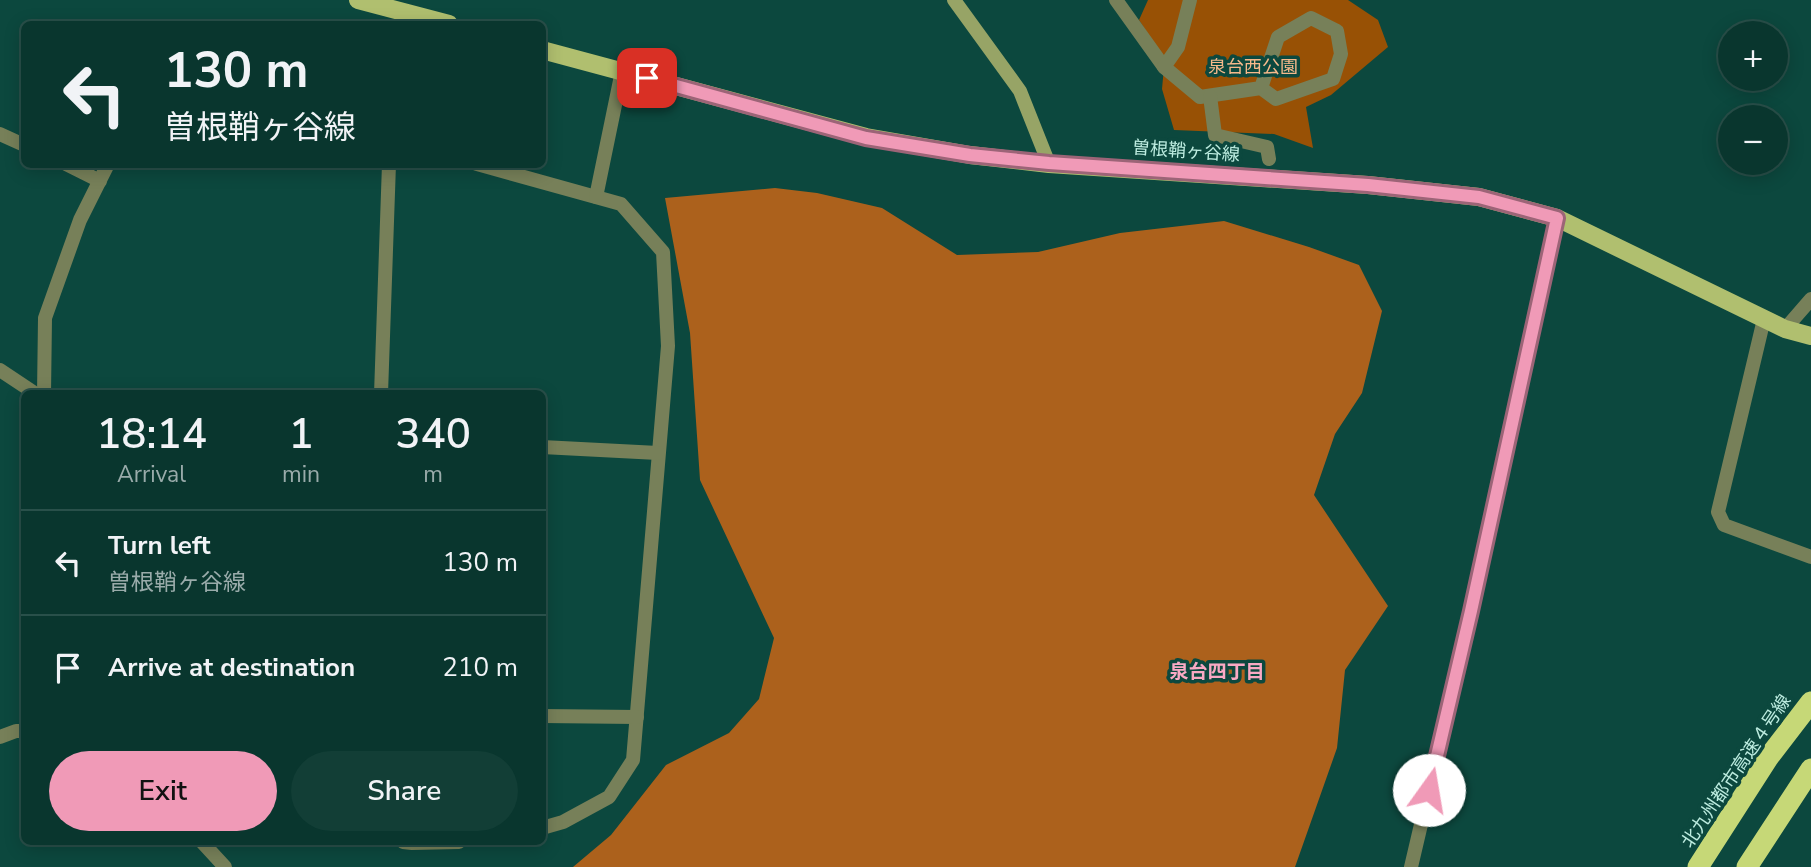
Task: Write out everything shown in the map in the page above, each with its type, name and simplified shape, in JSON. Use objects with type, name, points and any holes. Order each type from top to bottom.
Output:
[{"type":"highway","name":"北九州都市高速４号線","points":[[1698,867],[1768,758],[1811,702]]},
{"type":"highway","points":[[1747,867],[1811,769]]},
{"type":"main road","points":[[358,0],[438,21]]},
{"type":"main road","name":"曽根鞘ヶ谷線","points":[[546,51],[866,138],[970,155],[1368,185],[1479,197],[1557,218],[1785,329],[1811,336]]},
{"type":"street","points":[[954,0],[1020,91],[1049,163]]},
{"type":"street","points":[[1116,0],[1164,67],[1199,97],[1261,88],[1276,99],[1334,79],[1341,54],[1337,31],[1311,18],[1278,37],[1261,88]]},
{"type":"street","points":[[1164,67],[1178,47],[1190,0]]},
{"type":"street","points":[[596,197],[622,71]]},
{"type":"street","points":[[1210,96],[1215,135],[1267,147],[1269,159]]},
{"type":"street","points":[[0,134],[21,144]]},
{"type":"street","points":[[74,168],[100,181]]},
{"type":"street","points":[[44,390],[45,318],[80,220],[106,168]]},
{"type":"street","points":[[381,390],[389,168]]},
{"type":"street","points":[[491,168],[621,204],[663,252],[668,346],[633,760],[609,797],[563,822],[546,827]]},
{"type":"street","points":[[1411,867],[1471,611],[1557,218]]},
{"type":"street","points":[[1785,329],[1811,299]]},
{"type":"street","points":[[1764,319],[1718,513],[1724,525],[1811,557]]},
{"type":"street","points":[[0,370],[30,390]]},
{"type":"street","points":[[546,447],[658,453]]},
{"type":"street","points":[[546,716],[637,717]]},
{"type":"street","points":[[0,737],[21,732]]},
{"type":"street","points":[[205,845],[225,867]]},
{"type":"green space","name":"泉台西公園","points":[[1148,0],[1348,0],[1378,20],[1388,47],[1331,95],[1306,107],[1313,148],[1274,134],[1174,130],[1162,89],[1164,67],[1161,54],[1139,20]]},
{"type":"shaded area","points":[[775,188],[817,193],[882,208],[957,255],[1038,252],[1120,233],[1224,221],[1359,265],[1382,311],[1362,393],[1335,434],[1314,495],[1388,606],[1345,670],[1337,748],[1295,867],[573,867],[611,835],[666,765],[729,733],[759,699],[774,638],[700,480],[690,333],[665,198]]},
{"type":"district","name":"泉台四丁目","points":[[1217,671]]},
{"type":"route","points":[[647,78],[866,138],[970,155],[1368,185],[1479,197],[1557,218],[1429,790]]}]
